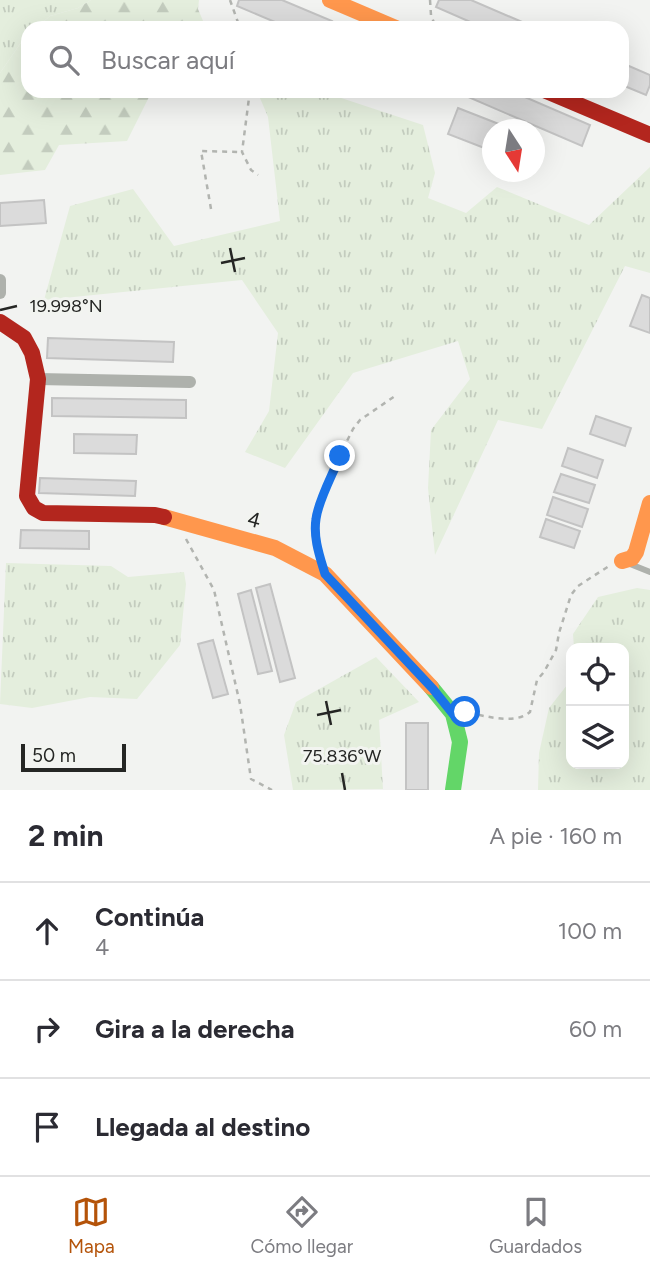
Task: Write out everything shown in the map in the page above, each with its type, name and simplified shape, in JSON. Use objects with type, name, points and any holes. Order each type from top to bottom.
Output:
[{"type":"street","points":[[330,0],[380,21]]},
{"type":"street","points":[[563,98],[650,135]]},
{"type":"street","points":[[0,280],[0,293]]},
{"type":"street","points":[[0,322],[24,338],[32,353],[38,379],[190,382]]},
{"type":"street","name":"4","points":[[38,379],[27,496],[34,508],[43,513],[155,515],[275,548],[325,574],[433,689],[453,714],[460,742],[453,790]]},
{"type":"street","points":[[622,561],[632,558],[636,552],[650,503]]},
{"type":"lane","points":[[622,561],[650,572]]},
{"type":"path","points":[[230,0],[238,21]]},
{"type":"path","points":[[430,0],[433,21]]},
{"type":"path","points":[[249,98],[242,152],[251,170],[258,175]]},
{"type":"path","points":[[211,209],[201,151],[242,152]]},
{"type":"path","points":[[325,574],[315,530],[319,505],[353,429],[395,396]]},
{"type":"path","points":[[176,521],[214,590],[240,704],[251,779],[272,790]]},
{"type":"path","points":[[453,714],[465,712],[511,719],[527,715],[537,680],[544,673],[556,650],[571,595],[585,581],[622,561]]},
{"type":"green space","points":[[0,0],[91,0],[78,8],[50,16],[44,21],[21,21],[21,42],[0,73]]},
{"type":"green space","points":[[91,0],[199,0],[198,9],[203,21],[44,21],[50,16],[78,8]]},
{"type":"green space","points":[[21,42],[21,98],[148,98],[127,141],[59,145],[45,170],[0,175],[0,73]]},
{"type":"green space","points":[[260,98],[341,98],[423,125],[435,173],[428,198],[466,213],[497,187],[589,225],[650,167],[650,273],[625,266],[542,429],[498,420],[435,555],[428,488],[431,430],[470,379],[458,341],[353,373],[285,468],[245,452],[269,411],[278,333],[242,280],[44,300],[70,206],[133,189],[174,246],[280,221],[268,117]]},
{"type":"green space","points":[[6,563],[111,566],[128,577],[184,572],[186,584],[180,645],[137,699],[90,697],[32,708],[0,704]]},
{"type":"green space","points":[[637,588],[650,590],[650,790],[538,790],[539,753],[549,708],[566,686],[566,769],[629,769],[629,643],[574,643],[573,634],[598,597]]},
{"type":"green space","points":[[376,657],[419,702],[379,720],[383,789],[293,790],[284,735],[296,702]]},
{"type":"building","points":[[239,0],[282,0],[332,21],[272,21],[237,6]]},
{"type":"building","points":[[439,0],[471,0],[520,21],[468,21],[436,7]]},
{"type":"building","points":[[629,66],[650,75],[646,95],[629,88]]},
{"type":"building","points":[[471,98],[527,98],[590,125],[582,146],[545,130],[545,119],[519,119]]},
{"type":"building","points":[[458,108],[486,119],[482,119],[482,147],[448,134]]},
{"type":"building","points":[[44,200],[46,223],[0,226],[0,203]]},
{"type":"building","points":[[642,295],[650,298],[650,333],[630,326]]},
{"type":"building","points":[[48,338],[174,342],[173,362],[47,358]]},
{"type":"building","points":[[52,398],[186,400],[186,418],[52,416]]},
{"type":"building","points":[[596,416],[631,428],[625,446],[590,434]]},
{"type":"building","points":[[74,434],[137,435],[136,454],[74,453]]},
{"type":"building","points":[[568,448],[603,460],[597,478],[562,466]]},
{"type":"building","points":[[561,474],[595,485],[589,503],[554,492]]},
{"type":"building","points":[[40,478],[136,481],[135,496],[39,493]]},
{"type":"building","points":[[553,497],[588,509],[582,527],[547,515]]},
{"type":"building","points":[[546,519],[580,531],[574,548],[540,537]]},
{"type":"building","points":[[21,530],[89,531],[89,549],[20,548]]},
{"type":"building","points":[[270,584],[295,678],[280,682],[256,588]]},
{"type":"building","points":[[251,590],[272,671],[258,674],[238,594]]},
{"type":"building","points":[[213,640],[228,694],[213,698],[198,644]]},
{"type":"building","points":[[406,723],[428,723],[428,790],[406,790]]},
{"type":"traffic: fast","points":[[431,687],[453,714],[460,742],[453,790]]},
{"type":"traffic: slow","points":[[330,0],[380,21]]},
{"type":"traffic: slow","points":[[622,561],[632,558],[636,552],[650,503]]},
{"type":"traffic: slow","points":[[164,517],[275,548],[325,574],[431,687]]},
{"type":"traffic: jam","points":[[563,98],[650,135]]},
{"type":"traffic: jam","points":[[0,322],[24,338],[32,353],[38,379],[27,496],[34,508],[43,513],[164,517]]},
{"type":"route","points":[[340,456],[316,517],[318,549],[325,574],[433,689],[453,714],[465,712]]}]
